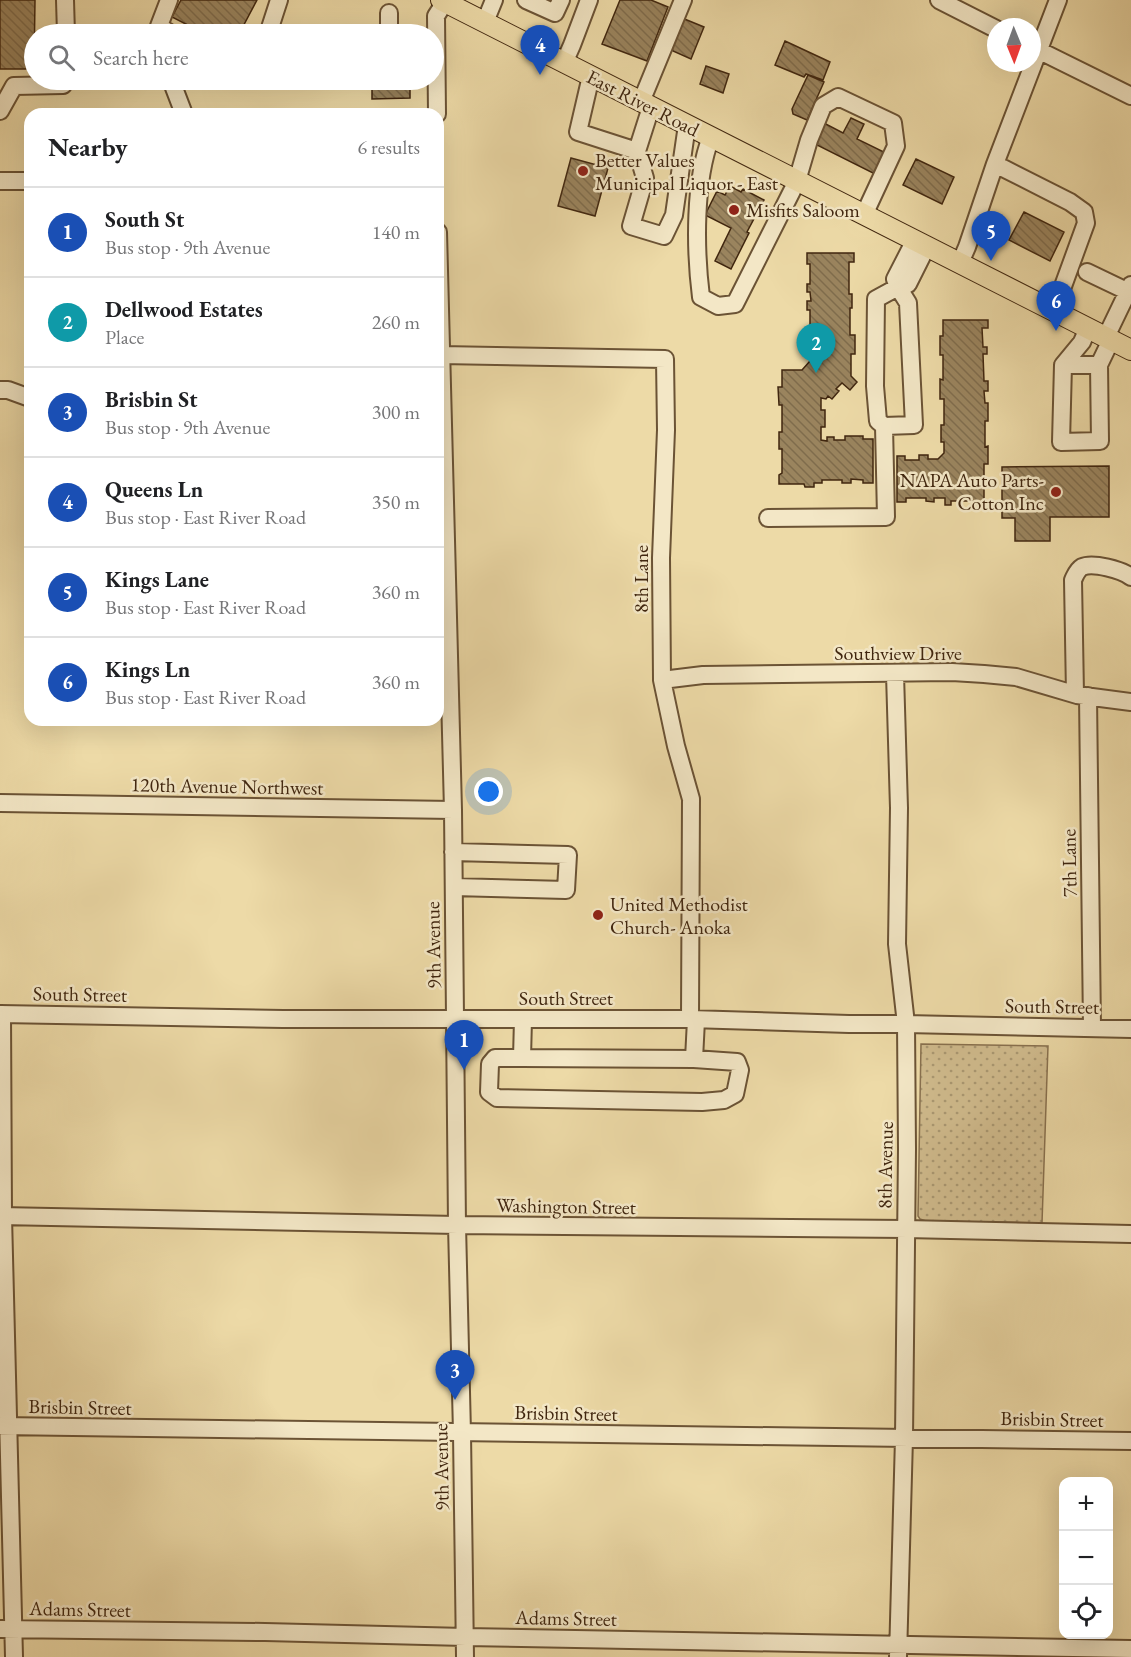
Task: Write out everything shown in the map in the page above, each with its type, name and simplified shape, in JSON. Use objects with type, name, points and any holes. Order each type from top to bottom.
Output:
[{"type":"main road","name":"East River Road","points":[[443,1],[1131,350]]},
{"type":"street","points":[[65,0],[66,24]]},
{"type":"street","points":[[160,24],[169,0]]},
{"type":"street","points":[[271,24],[279,0]]},
{"type":"street","points":[[485,22],[494,0]]},
{"type":"street","points":[[526,0],[555,13],[561,0]]},
{"type":"street","points":[[683,0],[646,104],[637,151],[645,178],[631,226],[664,236],[674,215],[687,125]]},
{"type":"street","points":[[939,0],[987,24]]},
{"type":"street","points":[[1041,38],[1059,0]]},
{"type":"street","points":[[436,24],[436,16],[443,1]]},
{"type":"street","points":[[564,63],[572,45],[585,1]]},
{"type":"street","points":[[389,13],[389,24]]},
{"type":"street","points":[[1041,51],[1131,96]]},
{"type":"street","points":[[960,263],[1028,72]]},
{"type":"street","points":[[591,76],[578,132],[637,151]]},
{"type":"street","points":[[0,111],[15,87],[24,87]]},
{"type":"street","points":[[175,90],[182,108]]},
{"type":"street","points":[[436,90],[437,108]]},
{"type":"street","points":[[711,137],[705,153],[698,203],[698,269],[701,297],[718,306],[735,304],[797,181],[809,140],[824,106],[838,98],[892,123],[896,146],[864,215]]},
{"type":"street","points":[[995,164],[1070,202],[1084,212],[1086,223],[1054,311]]},
{"type":"street","points":[[0,181],[24,181]]},
{"type":"street","points":[[898,287],[908,303],[914,425],[884,426],[878,421],[875,386],[876,299],[898,287],[908,284],[921,243]]},
{"type":"street","points":[[1087,273],[1130,290],[1102,335],[1099,365],[1100,441],[1061,442],[1063,365],[1082,342],[1102,335]]},
{"type":"street","name":"8th Lane","points":[[444,355],[665,359],[666,430],[661,558],[662,680],[676,746],[691,798],[694,1059]]},
{"type":"street","points":[[1063,365],[1099,365]]},
{"type":"street","points":[[0,390],[8,390],[24,396]]},
{"type":"street","points":[[768,518],[886,517],[884,426]]},
{"type":"street","name":"7th Lane","points":[[1092,1028],[1081,695],[1073,580],[1077,571],[1092,565],[1122,571],[1131,577]]},
{"type":"street","name":"9th Avenue","points":[[444,623],[453,810],[457,1226],[465,1657]]},
{"type":"street","name":"Southview Drive","points":[[662,680],[702,675],[952,672],[1016,677],[1081,695],[1131,702]]},
{"type":"street","name":"8th Avenue","points":[[895,674],[899,808],[897,944],[906,1024],[907,1149],[904,1438],[898,1651]]},
{"type":"street","name":"120th Avenue Northwest","points":[[0,803],[453,810]]},
{"type":"street","points":[[453,852],[567,855],[566,890],[454,887]]},
{"type":"street","points":[[1,1014],[1,1216],[7,1629],[14,1657]]},
{"type":"street","name":"South Street","points":[[1,1014],[295,1019],[693,1020],[1131,1029]]},
{"type":"street","points":[[522,1058],[523,1019]]},
{"type":"street","points":[[495,1058],[694,1059],[737,1062],[740,1070],[735,1094],[724,1100],[702,1102],[497,1098],[489,1092],[490,1064],[495,1058]]},
{"type":"street","name":"Washington Street","points":[[1,1216],[457,1226],[906,1229],[1131,1234]]},
{"type":"street","name":"Brisbin Street","points":[[4,1427],[1131,1442]]},
{"type":"street","name":"Adams Street","points":[[7,1629],[265,1632],[898,1651],[1131,1649]]},
{"type":"shaded area","points":[[921,1044],[1048,1046],[1042,1223],[926,1221],[920,1219],[918,1216]]},
{"type":"building","points":[[0,0],[35,0],[35,24],[24,24],[24,69],[0,69]]},
{"type":"building","points":[[181,0],[257,0],[244,24],[186,24],[172,17]]},
{"type":"building","points":[[620,0],[651,0],[668,7],[647,61],[602,44]]},
{"type":"building","points":[[682,18],[704,27],[691,59],[673,51],[671,46]]},
{"type":"building","points":[[785,41],[830,62],[823,80],[806,74],[804,77],[775,65]]},
{"type":"building","points":[[706,66],[729,74],[723,93],[700,84]]},
{"type":"building","points":[[808,75],[824,82],[807,120],[793,114],[792,109]]},
{"type":"building","points":[[372,90],[410,90],[410,98],[372,99]]},
{"type":"building","points":[[851,118],[864,124],[857,139],[890,155],[879,176],[811,142],[822,122],[843,133]]},
{"type":"building","points":[[571,158],[608,168],[595,216],[558,206]]},
{"type":"building","points":[[916,159],[954,177],[942,204],[903,185]]},
{"type":"building","points":[[730,186],[741,192],[743,189],[764,200],[731,269],[715,261],[731,228],[705,215],[717,191],[725,195]]},
{"type":"building","points":[[1024,212],[1064,232],[1050,261],[1009,240]]},
{"type":"building","points":[[807,253],[854,253],[854,262],[849,262],[849,294],[852,294],[850,335],[855,335],[855,354],[851,354],[851,376],[857,382],[850,390],[842,383],[836,389],[839,391],[832,399],[828,396],[826,399],[821,398],[821,410],[825,410],[825,427],[821,427],[821,440],[827,441],[827,437],[834,437],[834,440],[845,440],[845,436],[863,436],[863,439],[873,439],[873,483],[851,479],[851,483],[842,483],[842,480],[822,480],[822,483],[814,483],[814,487],[805,487],[804,484],[779,484],[779,475],[782,473],[779,432],[782,432],[782,405],[779,405],[778,387],[782,387],[782,370],[802,370],[810,361],[808,336],[810,336],[810,310],[807,310],[807,301],[811,301],[810,292],[807,292],[807,284],[810,284],[810,264],[807,264]]},
{"type":"building","points":[[943,320],[988,320],[988,328],[982,328],[983,347],[987,347],[987,354],[983,354],[984,381],[988,381],[988,391],[984,391],[985,403],[988,403],[985,447],[988,446],[988,464],[984,464],[984,505],[977,505],[977,501],[951,501],[951,505],[945,505],[945,498],[934,498],[934,502],[926,501],[926,498],[906,498],[906,502],[897,502],[897,456],[905,456],[905,460],[919,460],[919,455],[928,455],[928,459],[938,459],[944,453],[944,442],[941,442],[941,425],[944,425],[944,399],[940,399],[943,355],[940,355],[940,336],[943,336]]},
{"type":"building","name":"NAPA Auto Parts- Cotton Inc","points":[[1109,466],[1109,517],[1050,517],[1050,541],[1015,541],[1015,518],[1002,518],[1002,467]]},
{"type":"place","name":"Queens Ln","points":[[540,75]]},
{"type":"place","name":"Better Values Municipal Liquor - East","points":[[583,171]]},
{"type":"place","name":"Misfits Saloom","points":[[734,210]]},
{"type":"place","name":"Kings Lane","points":[[991,261]]},
{"type":"place","name":"Kings Ln","points":[[1056,331]]},
{"type":"place","name":"Dellwood Estates","points":[[816,373]]},
{"type":"place","name":"NAPA Auto Parts- Cotton Inc","points":[[1056,492]]},
{"type":"place","name":"United Methodist Church- Anoka","points":[[598,915]]},
{"type":"place","name":"South St","points":[[464,1070]]},
{"type":"place","name":"Brisbin St","points":[[455,1400]]}]
